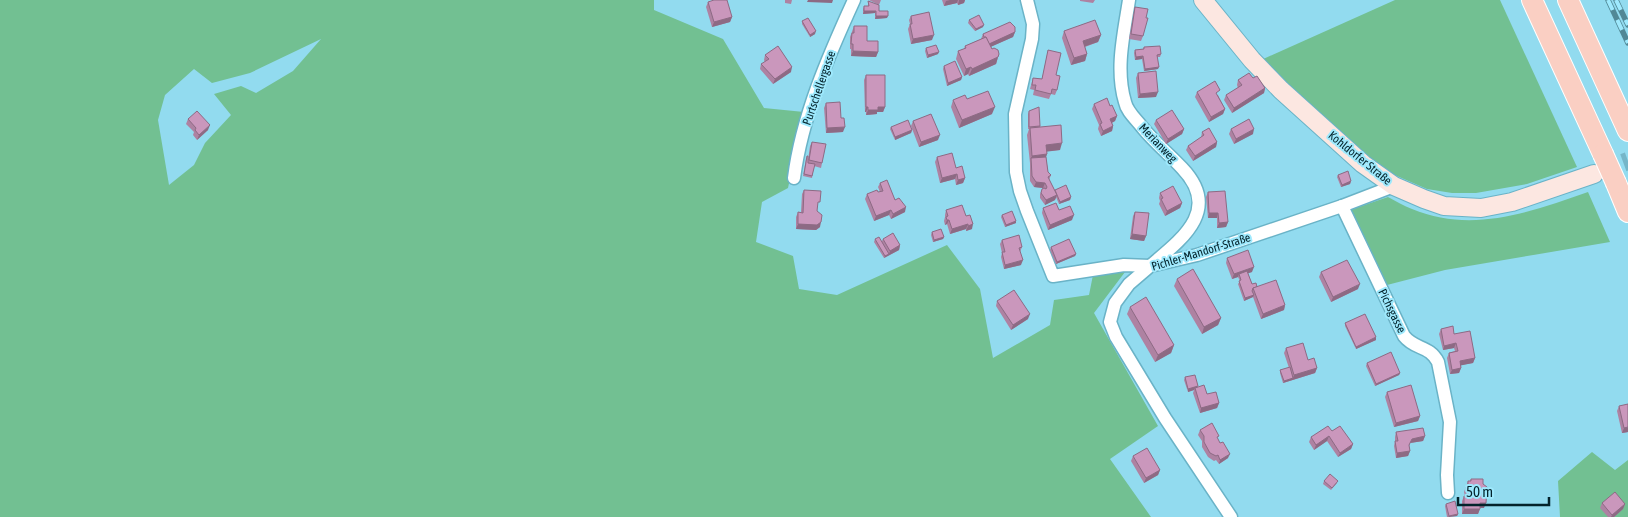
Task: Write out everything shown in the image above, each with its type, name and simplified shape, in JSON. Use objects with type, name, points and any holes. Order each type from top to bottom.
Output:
[{"type":"main road","points":[[1532,0],[1628,212]]},
{"type":"main road","points":[[1568,0],[1628,130]]},
{"type":"street","name":"Purtschellergasse","points":[[794,178],[800,143],[823,68],[854,0]]},
{"type":"street","points":[[1027,0],[1033,24],[1032,39],[1015,114],[1016,172],[1027,211],[1054,276],[1124,265],[1150,266]]},
{"type":"street","name":"Merianweg","points":[[1129,0],[1120,64],[1124,102],[1152,139],[1191,178],[1198,193],[1200,207],[1197,217],[1184,234],[1150,266]]},
{"type":"street","name":"Kohldorfer Straße","points":[[1203,0],[1252,60],[1281,90],[1363,164],[1394,186],[1444,206],[1481,208],[1512,202],[1594,174]]},
{"type":"street","name":"Pichler-Mandorf-Straße","points":[[1231,517],[1164,418],[1128,360],[1110,322],[1115,304],[1120,294],[1129,284],[1150,266],[1198,255],[1342,206],[1394,186]]},
{"type":"street","name":"Pichsgasse","points":[[1342,206],[1404,336],[1414,346],[1428,349],[1434,354],[1438,362],[1450,422],[1447,475],[1448,493]]},
{"type":"green space","points":[[0,0],[654,0],[654,10],[723,39],[764,108],[804,112],[788,188],[762,202],[756,242],[793,256],[799,289],[837,295],[947,245],[980,289],[993,358],[1050,325],[1054,300],[1089,295],[1093,275],[1125,272],[1094,313],[1158,426],[1110,459],[1151,517],[0,517]],"holes":[[[321,39],[293,71],[256,93],[241,86],[214,94],[231,115],[205,143],[194,165],[169,185],[158,120],[165,95],[194,69],[212,83],[250,73]]]},
{"type":"green space","points":[[1395,0],[1500,0],[1577,167],[1527,184],[1476,193],[1452,193],[1427,189],[1390,173],[1348,141],[1261,60]]},
{"type":"green space","points":[[1588,192],[1610,242],[1445,270],[1387,285],[1350,210],[1388,197],[1409,208],[1434,216],[1457,220],[1479,220],[1523,213]]},
{"type":"green space","points":[[1592,452],[1615,470],[1628,460],[1628,517],[1560,517],[1558,481]]},
{"type":"building","points":[[727,0],[732,17],[714,22],[708,2]]},
{"type":"building","points":[[868,1],[879,5],[879,11],[888,11],[888,16],[876,16],[876,11],[864,11],[864,6],[869,6]]},
{"type":"building","points":[[1135,7],[1148,9],[1146,18],[1148,18],[1143,36],[1131,34]]},
{"type":"building","points":[[929,12],[934,35],[913,39],[910,24],[912,24],[911,16]]},
{"type":"building","points":[[979,15],[984,25],[976,29],[969,20]]},
{"type":"building","points":[[808,18],[816,31],[810,35],[802,21]]},
{"type":"building","points":[[1095,20],[1101,35],[1083,41],[1087,54],[1074,58],[1064,31]]},
{"type":"building","points":[[1010,22],[1015,27],[1015,32],[989,44],[983,34]]},
{"type":"building","points":[[854,26],[867,26],[867,41],[878,41],[878,52],[853,51],[853,44],[851,44]]},
{"type":"building","points":[[986,37],[992,49],[998,50],[998,57],[972,69],[971,67],[966,69],[958,51]]},
{"type":"building","points":[[936,45],[939,52],[928,55],[926,48]]},
{"type":"building","points":[[778,46],[792,67],[775,79],[761,64],[769,59],[765,55]]},
{"type":"building","points":[[1160,46],[1161,54],[1157,55],[1159,67],[1145,69],[1143,56],[1136,57],[1135,50],[1144,49],[1144,47]]},
{"type":"building","points":[[1048,50],[1061,53],[1056,75],[1060,76],[1057,90],[1052,89],[1051,94],[1035,90],[1036,85],[1032,85],[1033,78],[1042,79]]},
{"type":"building","points":[[955,61],[962,77],[948,83],[944,66]]},
{"type":"building","points":[[1156,71],[1158,92],[1140,94],[1138,73]]},
{"type":"building","points":[[1249,73],[1253,78],[1257,76],[1265,88],[1234,108],[1226,95],[1242,85],[1238,80]]},
{"type":"building","points":[[866,75],[885,75],[885,107],[878,107],[878,110],[868,110],[868,107],[866,107]]},
{"type":"building","points":[[1215,81],[1220,90],[1216,93],[1225,109],[1211,117],[1197,92]]},
{"type":"building","points":[[988,91],[995,107],[962,120],[953,100],[965,95],[967,99]]},
{"type":"building","points":[[1107,98],[1117,116],[1110,119],[1113,126],[1103,131],[1100,124],[1102,123],[1094,104]]},
{"type":"building","points":[[840,102],[841,118],[844,118],[845,127],[827,128],[826,103]]},
{"type":"building","points":[[1039,107],[1040,126],[1029,127],[1029,111]]},
{"type":"building","points":[[1172,110],[1184,129],[1168,139],[1156,120]]},
{"type":"building","points":[[197,111],[210,125],[199,135],[188,119]]},
{"type":"building","points":[[931,114],[940,135],[921,142],[913,121]]},
{"type":"building","points":[[1249,119],[1254,129],[1236,139],[1231,129]]},
{"type":"building","points":[[908,120],[912,130],[895,137],[891,127]]},
{"type":"building","points":[[1061,125],[1062,143],[1046,145],[1047,154],[1032,156],[1030,128]]},
{"type":"building","points":[[1209,128],[1217,142],[1195,156],[1188,146],[1204,135],[1202,132]]},
{"type":"building","points":[[812,142],[826,144],[822,163],[809,160]]},
{"type":"building","points":[[952,153],[956,168],[962,166],[965,178],[958,180],[957,174],[942,178],[937,157]]},
{"type":"building","points":[[807,156],[808,163],[815,164],[812,176],[804,174]]},
{"type":"building","points":[[1046,157],[1048,172],[1051,175],[1048,177],[1057,195],[1046,200],[1041,193],[1042,189],[1047,187],[1045,183],[1036,182],[1032,176],[1031,158]]},
{"type":"building","points":[[1348,171],[1351,181],[1342,185],[1338,175]]},
{"type":"building","points":[[887,180],[895,200],[899,198],[906,207],[893,214],[891,210],[876,216],[867,194],[877,190],[878,192],[883,191],[880,183]]},
{"type":"building","points":[[1066,185],[1071,197],[1060,202],[1055,190]]},
{"type":"building","points":[[1173,186],[1182,203],[1167,211],[1160,193]]},
{"type":"building","points":[[804,190],[821,191],[817,211],[822,215],[821,222],[817,225],[798,224],[798,212],[803,213]]},
{"type":"building","points":[[1225,191],[1228,222],[1219,223],[1218,213],[1209,213],[1208,192]]},
{"type":"building","points":[[1056,203],[1059,210],[1070,206],[1074,215],[1050,225],[1043,208]]},
{"type":"building","points":[[962,205],[966,216],[970,215],[973,224],[952,229],[946,217],[948,216],[946,210]]},
{"type":"building","points":[[1012,211],[1016,221],[1006,225],[1002,215]]},
{"type":"building","points":[[1135,212],[1149,213],[1146,236],[1132,234]]},
{"type":"building","points":[[941,229],[944,237],[934,240],[932,232]]},
{"type":"building","points":[[893,233],[900,245],[890,251],[883,239]]},
{"type":"building","points":[[1019,235],[1022,247],[1019,248],[1023,260],[1005,265],[1002,252],[1005,252],[1002,240]]},
{"type":"building","points":[[879,237],[889,254],[885,256],[875,239]]},
{"type":"building","points":[[1069,239],[1076,254],[1057,262],[1051,247]]},
{"type":"building","points":[[1248,250],[1254,267],[1234,274],[1227,258]]},
{"type":"building","points":[[1347,260],[1360,284],[1333,297],[1321,272]]},
{"type":"building","points":[[1193,269],[1221,318],[1204,327],[1177,279]]},
{"type":"building","points":[[1247,271],[1252,284],[1256,283],[1257,287],[1253,288],[1254,295],[1245,298],[1239,281],[1241,280],[1239,274]]},
{"type":"building","points":[[1276,280],[1285,305],[1263,314],[1253,288]]},
{"type":"building","points":[[1014,290],[1030,314],[1013,325],[997,301]]},
{"type":"building","points":[[1146,297],[1174,345],[1158,355],[1130,307]]},
{"type":"building","points":[[1365,314],[1376,337],[1356,347],[1345,323]]},
{"type":"building","points":[[1453,326],[1454,334],[1470,331],[1475,358],[1460,361],[1461,368],[1452,370],[1449,353],[1458,351],[1456,343],[1444,346],[1441,329]]},
{"type":"building","points":[[1303,343],[1308,360],[1314,358],[1317,368],[1294,375],[1286,348]]},
{"type":"building","points":[[1391,352],[1400,373],[1376,384],[1367,363]]},
{"type":"building","points":[[1290,367],[1293,378],[1284,381],[1280,370]]},
{"type":"building","points":[[1195,375],[1198,386],[1188,389],[1185,377]]},
{"type":"building","points":[[1204,385],[1207,394],[1216,392],[1219,403],[1201,408],[1195,388]]},
{"type":"building","points":[[1411,385],[1420,416],[1396,423],[1387,392]]},
{"type":"building","points":[[1628,404],[1628,427],[1624,428],[1619,406]]},
{"type":"building","points":[[1212,423],[1219,436],[1217,437],[1220,443],[1223,442],[1230,454],[1220,460],[1218,455],[1210,453],[1200,430]]},
{"type":"building","points":[[1328,426],[1332,431],[1340,426],[1353,444],[1340,453],[1329,436],[1316,445],[1311,437]]},
{"type":"building","points":[[1423,428],[1425,436],[1412,439],[1409,445],[1410,451],[1397,453],[1395,441],[1398,441],[1396,432]]},
{"type":"building","points":[[1147,448],[1160,470],[1146,478],[1133,456]]},
{"type":"building","points":[[1330,474],[1338,481],[1332,488],[1324,481]]},
{"type":"building","points":[[1471,479],[1483,479],[1483,484],[1487,487],[1486,503],[1480,503],[1480,509],[1464,509],[1464,496],[1467,496],[1466,487],[1468,487],[1468,481],[1471,481]]},
{"type":"building","points":[[1615,492],[1625,504],[1612,515],[1602,503]]},
{"type":"building","points":[[1455,501],[1458,514],[1449,516],[1446,504]]},
{"type":"tunnel","points":[[1598,172],[1628,161]]},
{"type":"railway","points":[[1608,0],[1628,43]]},
{"type":"railway","points":[[1616,0],[1628,25]]}]
